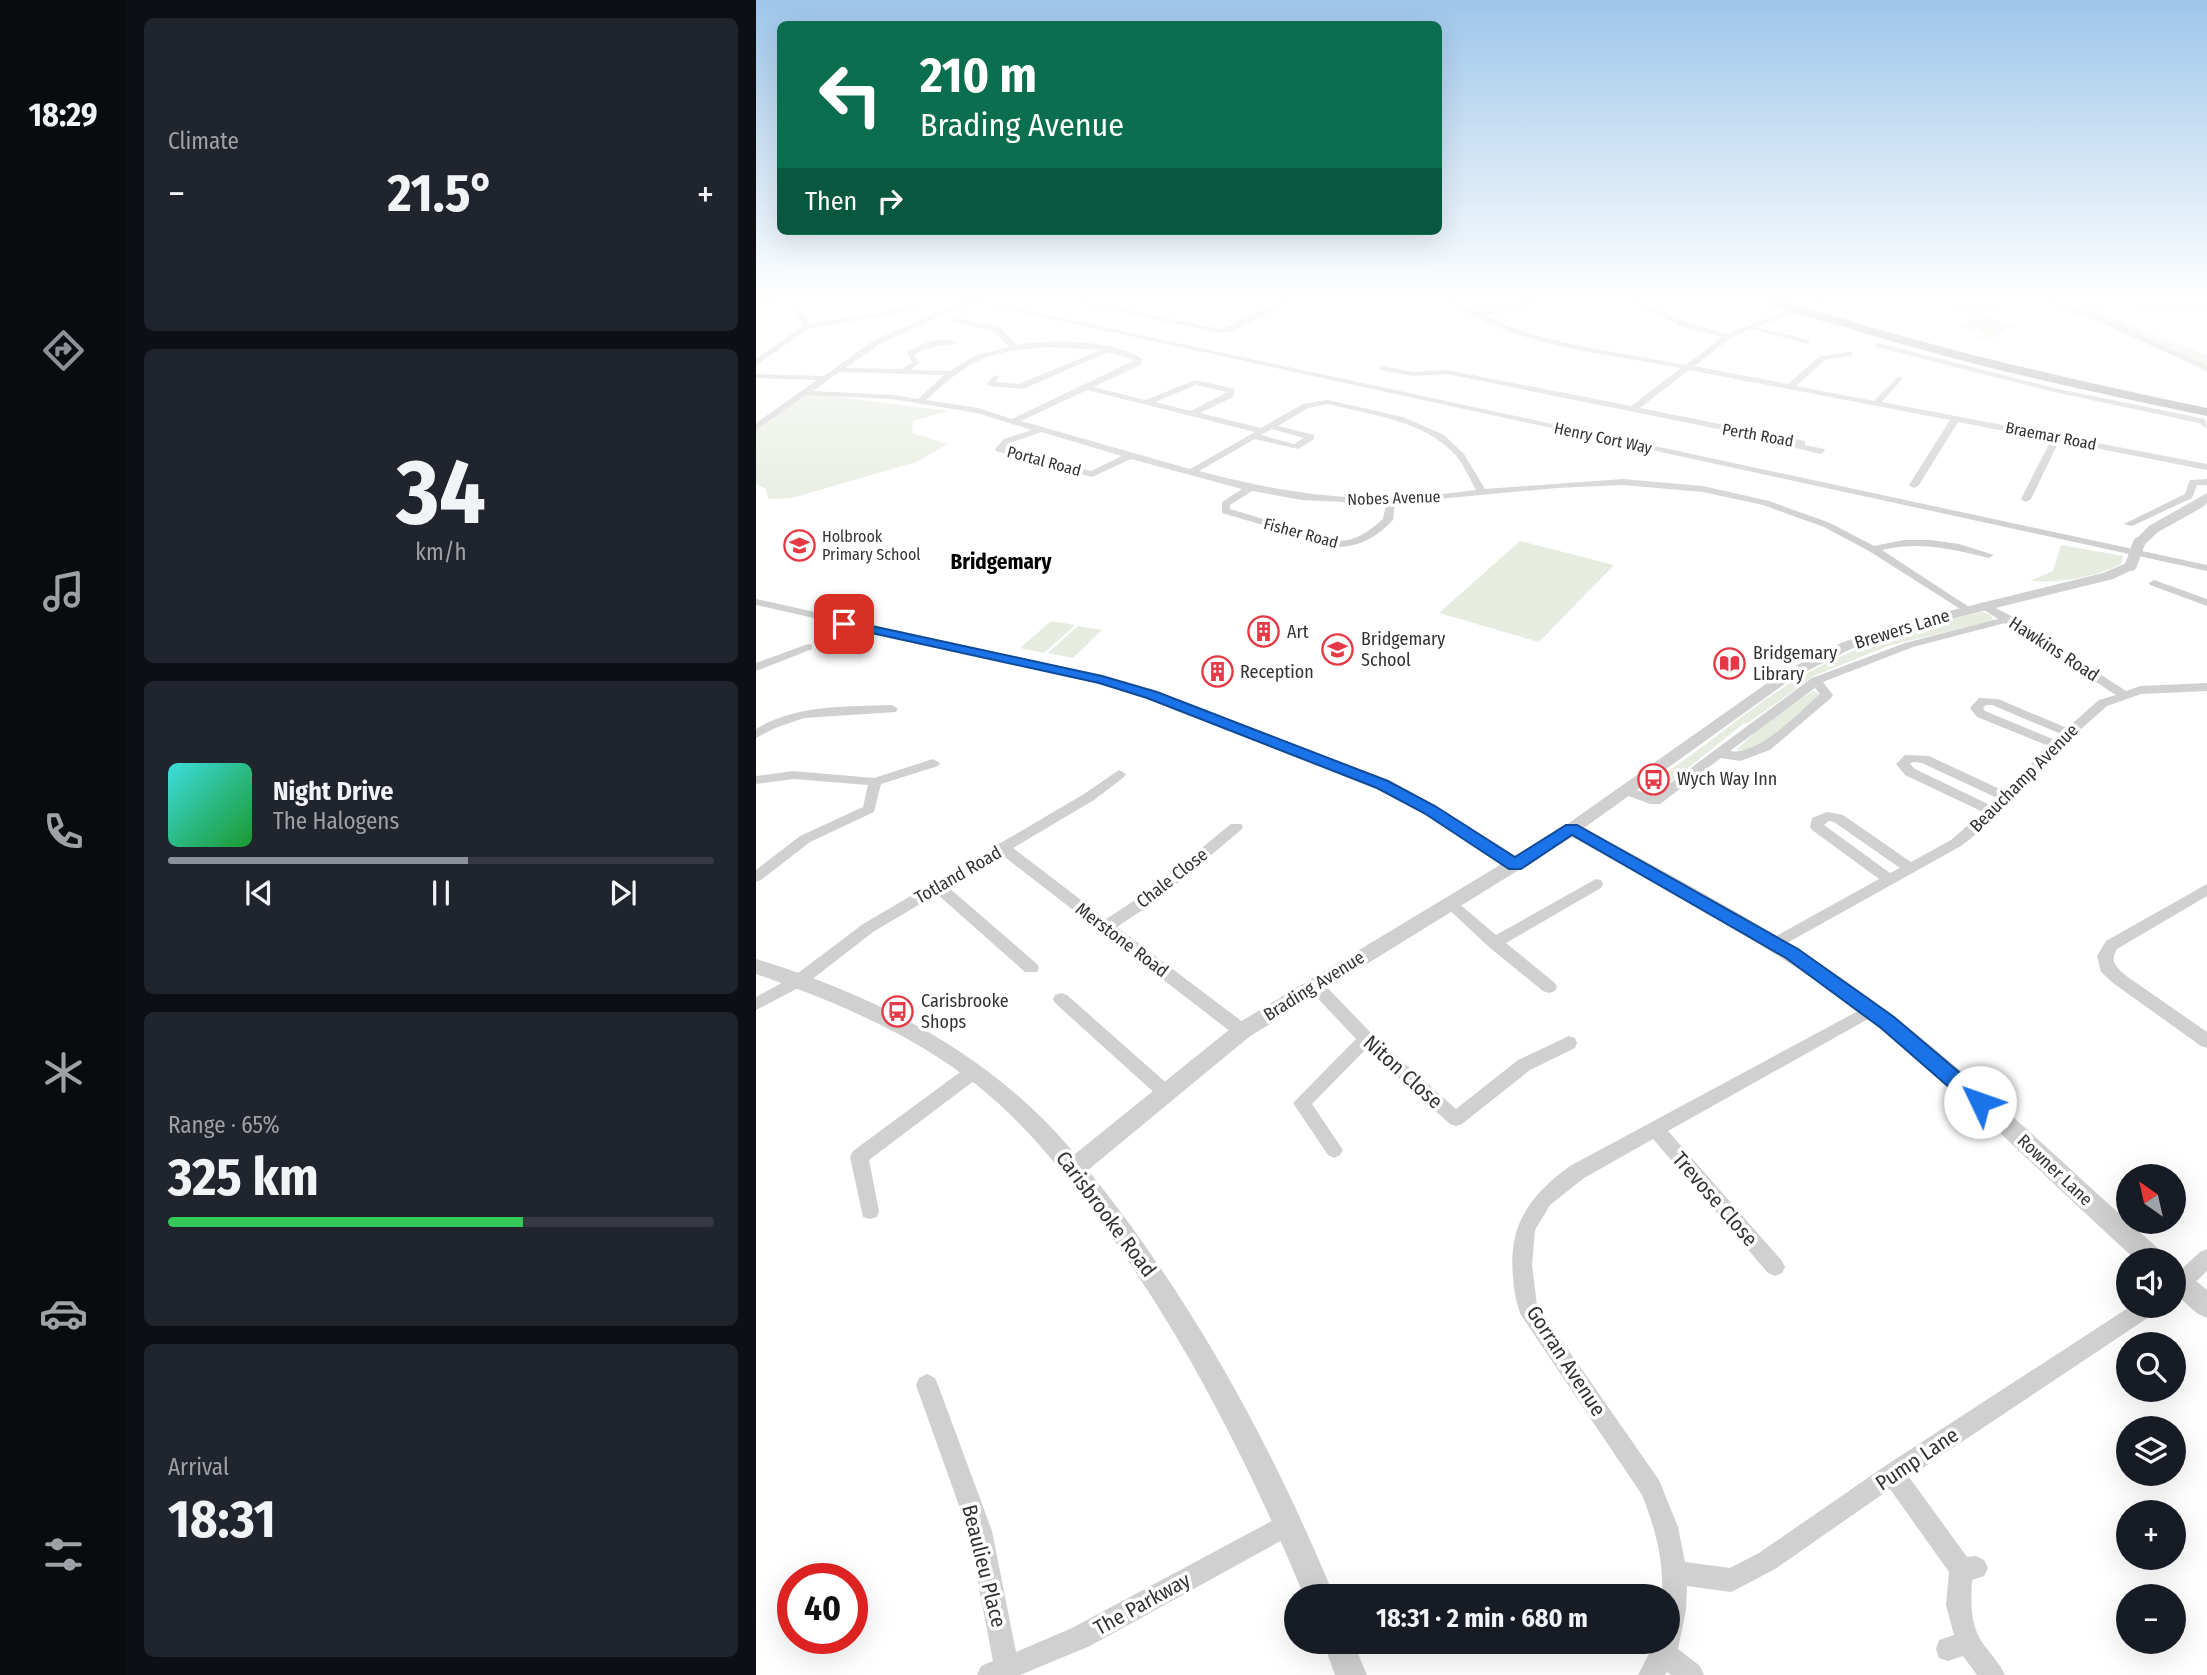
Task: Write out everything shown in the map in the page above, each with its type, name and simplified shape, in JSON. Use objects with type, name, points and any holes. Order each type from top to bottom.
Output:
[{"type":"main road","points":[[2039,376],[2206,420]]},
{"type":"street","points":[[762,376],[825,378]]},
{"type":"street","points":[[756,427],[828,376]]},
{"type":"street","points":[[920,401],[948,376]]},
{"type":"street","points":[[995,377],[990,384],[1020,387],[1046,376]]},
{"type":"street","points":[[1014,421],[1108,376]]},
{"type":"street","name":"Henry Cort Way","points":[[1306,376],[2207,568]]},
{"type":"street","name":"Perth Road","points":[[1467,376],[1802,443]]},
{"type":"street","points":[[1632,410],[1676,376]]},
{"type":"street","name":"Braemar Road","points":[[1741,376],[2207,467]]},
{"type":"street","points":[[1791,386],[1802,376]]},
{"type":"street","points":[[2000,376],[2054,390],[2206,420]]},
{"type":"street","points":[[1877,402],[1899,378]]},
{"type":"street","points":[[1146,404],[1195,382],[1232,391],[1230,395],[1190,415]]},
{"type":"street","points":[[1085,387],[1261,431]]},
{"type":"street","name":"Nobes Avenue","points":[[805,393],[920,401],[978,411],[1250,488],[1321,499],[1391,501],[1611,482],[1690,487],[1790,510],[1827,525],[1873,549],[1965,609]]},
{"type":"street","points":[[1191,472],[1311,403],[1320,401],[1400,419],[1429,430],[1461,456],[1483,493]]},
{"type":"street","points":[[1914,485],[1956,418]]},
{"type":"street","name":"Portal Road","points":[[1038,430],[1007,441],[999,449],[1085,473],[1100,472],[1130,456]]},
{"type":"street","points":[[1739,432],[1821,451]]},
{"type":"street","points":[[2026,499],[2056,438]]},
{"type":"street","points":[[2129,524],[2189,496],[2193,482],[2207,482]]},
{"type":"street","name":"Fisher Road","points":[[1250,488],[1225,504],[1224,511],[1337,544],[1352,545],[1362,541],[1388,520],[1391,501]]},
{"type":"street","name":"Brewers Lane","points":[[1572,828],[1755,696],[1819,658],[1893,629],[1965,609],[2108,576],[2131,565],[2144,534],[2196,507],[2207,497]]},
{"type":"street","points":[[1873,549],[1923,540],[1989,555]]},
{"type":"street","points":[[2154,583],[2207,603]]},
{"type":"street","points":[[756,603],[1102,680],[1152,695],[1382,785],[1430,809],[1515,865]]},
{"type":"street","name":"Hawkins Road","points":[[1984,605],[2123,694]]},
{"type":"street","points":[[1626,790],[1655,801],[1816,681],[1909,645],[2009,619]]},
{"type":"street","points":[[756,667],[808,647]]},
{"type":"street","points":[[1717,753],[1740,757],[1765,747],[1827,695],[1816,681]]},
{"type":"street","name":"Beauchamp Avenue","points":[[1776,943],[1956,843],[2103,703],[2123,694],[2159,687],[2207,687]]},
{"type":"street","points":[[2057,745],[1980,714],[1976,708],[1983,701],[1994,702],[2069,733]]},
{"type":"street","points":[[759,729],[825,712],[891,709]]},
{"type":"street","points":[[1991,811],[1910,772],[1903,764],[1910,758],[1924,759],[2005,796]]},
{"type":"street","points":[[756,780],[793,775],[875,782],[933,763]]},
{"type":"street","name":"Totland Road","points":[[756,1004],[800,980],[868,928],[1089,797],[1119,774]]},
{"type":"street","points":[[756,877],[805,839],[869,809],[875,782]]},
{"type":"street","points":[[1890,880],[1817,827],[1817,821],[1827,816],[1838,818],[1912,869]]},
{"type":"street","name":"Chale Close","points":[[1105,927],[1154,895],[1236,827]]},
{"type":"street","name":"Brading Avenue","points":[[1074,1168],[1242,1031],[1314,985],[1451,905],[1572,828]]},
{"type":"street","name":"Rowner Lane","points":[[1572,828],[1776,943],[1871,1010],[1920,1048],[2140,1248]]},
{"type":"street","name":"Merstone Road","points":[[1003,848],[1242,1031]]},
{"type":"street","points":[[1494,943],[1596,884]]},
{"type":"street","points":[[938,886],[1031,968]]},
{"type":"street","points":[[2207,889],[2111,945],[2105,956],[2107,968],[2119,979],[2207,1041]]},
{"type":"street","points":[[1451,905],[1549,987]]},
{"type":"street","name":"Carisbrooke Road","points":[[756,966],[800,980],[885,1017],[973,1072],[1010,1100],[1040,1129],[1074,1168],[1136,1250],[1210,1366],[1289,1524],[1315,1584]]},
{"type":"street","name":"Niton Close","points":[[1314,985],[1366,1039],[1456,1119],[1524,1065],[1569,1043]]},
{"type":"street","points":[[1061,999],[1165,1092]]},
{"type":"street","name":"Gorran Avenue","points":[[1675,1584],[1666,1527],[1651,1488],[1528,1308],[1520,1273],[1522,1246],[1531,1215],[1551,1188],[1871,1010]]},
{"type":"street","points":[[1334,1150],[1302,1103],[1366,1039]]},
{"type":"street","points":[[870,1211],[859,1157],[973,1072]]},
{"type":"street","name":"Trevose Close","points":[[1656,1130],[1774,1267]]},
{"type":"street","points":[[2186,1276],[2207,1258]]},
{"type":"street","points":[[2186,1291],[2207,1306]]},
{"type":"street","name":"Pump Lane","points":[[1675,1573],[1731,1580],[1767,1561],[1893,1474],[2130,1318]]},
{"type":"street","name":"Beaulieu Place","points":[[927,1385],[980,1531],[999,1672]]},
{"type":"street","points":[[1893,1474],[1968,1569],[1958,1605],[1958,1646],[1992,1675]]},
{"type":"street","name":"The Parkway","points":[[999,1672],[1081,1637],[1289,1524]]},
{"type":"street","points":[[1343,1654],[1351,1675]]},
{"type":"street","name":"Gorran Avenue","points":[[1651,1675],[1662,1654]]},
{"type":"street","points":[[1674,1654],[1691,1675]]},
{"type":"shaded area","points":[[809,393],[948,411],[913,421],[912,433],[948,444],[916,462],[792,498],[768,499],[766,489],[756,484],[756,430]]},
{"type":"shaded area","points":[[1520,541],[1614,565],[1539,642],[1439,613]]},
{"type":"shaded area","points":[[2061,545],[2123,556],[2121,564],[2088,576],[2030,581],[2053,571]]},
{"type":"shaded area","points":[[1983,612],[1991,615],[1993,621],[1891,645],[1816,675],[1743,724],[1658,792],[1649,791],[1646,785],[1769,697],[1818,667],[1899,634]]},
{"type":"shaded area","points":[[1051,621],[1075,625],[1044,653],[1020,648]]},
{"type":"shaded area","points":[[1078,626],[1102,630],[1073,658],[1048,653]]},
{"type":"shaded area","points":[[1813,691],[1822,695],[1781,731],[1757,746],[1736,750],[1767,721]]},
{"type":"place","name":"Holbrook Primary School","points":[[799,545]]},
{"type":"place","name":"Art","points":[[1264,632]]},
{"type":"place","name":"Bridgemary School","points":[[1338,649]]},
{"type":"place","name":"Bridgemary Library","points":[[1730,663]]},
{"type":"place","name":"Reception","points":[[1217,672]]},
{"type":"place","name":"Wych Way Inn","points":[[1654,779]]},
{"type":"place","name":"Carisbrooke Shops","points":[[898,1011]]},
{"type":"district","name":"Bridgemary","points":[[1001,562]]},
{"type":"route","points":[[844,624],[1102,680],[1152,695],[1382,785],[1430,809],[1515,865],[1572,828],[1754,930],[1824,975],[1920,1048],[1980,1102]]}]
